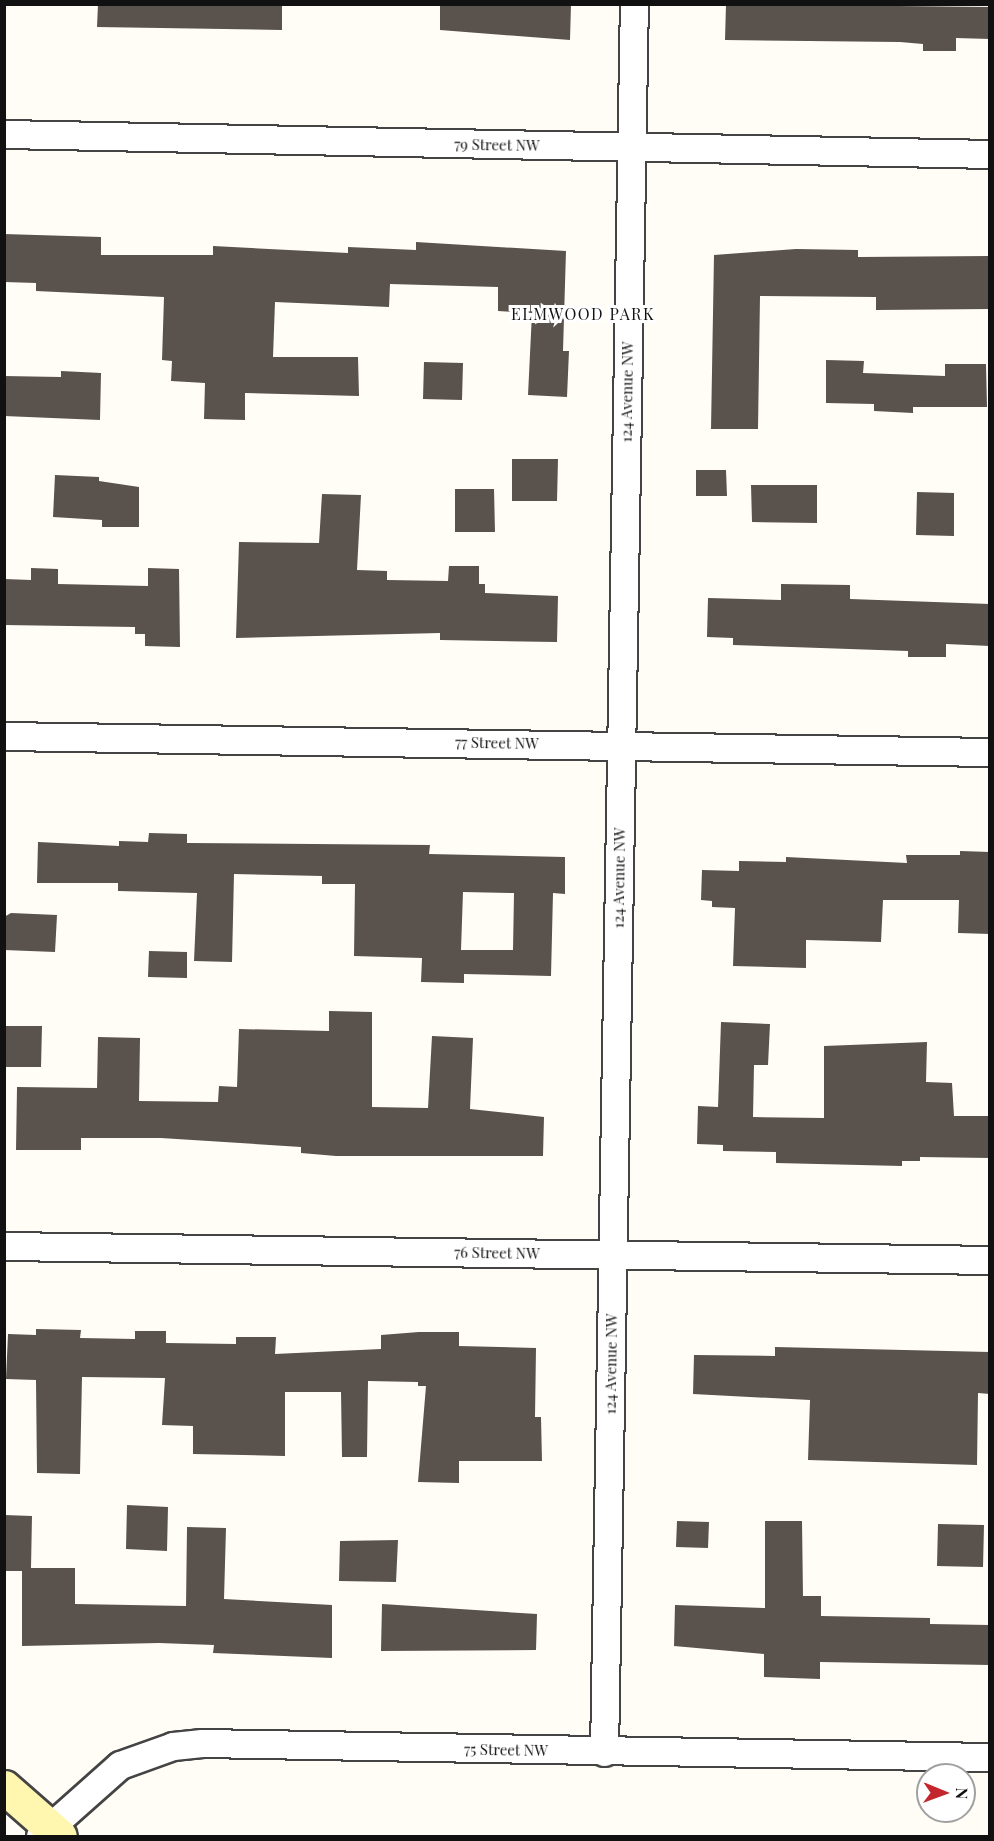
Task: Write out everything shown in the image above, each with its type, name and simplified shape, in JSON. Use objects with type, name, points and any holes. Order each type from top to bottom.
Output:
[{"type":"street","name":"124 Avenue NW","points":[[604,1752],[634,4]]},
{"type":"street","name":"79 Street NW","points":[[4,134],[990,154]]},
{"type":"street","name":"77 Street NW","points":[[4,736],[990,752]]},
{"type":"street","name":"76 Street NW","points":[[4,1246],[990,1260]]},
{"type":"street","name":"75 Street NW","points":[[50,1833],[120,1766],[173,1746],[990,1757]]},
{"type":"street","points":[[4,1787],[50,1833]]},
{"type":"building","points":[[98,4],[282,4],[282,30],[97,27]]},
{"type":"building","points":[[440,4],[571,4],[570,40],[440,30]]},
{"type":"building","points":[[726,4],[990,7],[990,39],[956,38],[956,51],[923,51],[923,44],[900,42],[725,40]]},
{"type":"building","points":[[4,234],[101,237],[101,255],[213,255],[213,246],[348,253],[348,247],[416,250],[416,242],[566,251],[563,351],[569,351],[567,397],[528,395],[532,313],[498,311],[498,287],[390,284],[389,307],[275,302],[273,357],[358,357],[359,396],[245,393],[245,420],[204,419],[205,383],[171,381],[172,361],[162,360],[164,297],[36,291],[36,283],[4,282]]},
{"type":"building","points":[[796,249],[858,250],[858,257],[990,256],[990,309],[876,310],[876,297],[760,296],[758,429],[711,429],[714,255]]},
{"type":"building","points":[[826,360],[864,361],[863,373],[945,376],[945,364],[986,364],[987,407],[913,407],[913,413],[874,411],[874,404],[826,403]]},
{"type":"building","points":[[424,362],[463,363],[462,400],[423,399]]},
{"type":"building","points":[[61,371],[101,373],[100,420],[4,416],[4,376],[61,377]]},
{"type":"building","points":[[512,459],[558,459],[557,501],[512,501]]},
{"type":"building","points":[[696,470],[726,470],[727,496],[696,496]]},
{"type":"building","points":[[55,475],[99,477],[99,481],[139,487],[139,527],[102,527],[102,520],[53,517]]},
{"type":"building","points":[[751,485],[817,485],[817,523],[752,522]]},
{"type":"building","points":[[455,489],[494,489],[495,532],[455,532]]},
{"type":"building","points":[[917,492],[954,493],[954,536],[916,535]]},
{"type":"building","points":[[322,494],[361,495],[357,570],[387,571],[387,580],[448,581],[449,566],[479,566],[479,584],[485,584],[485,593],[558,596],[557,642],[440,640],[440,633],[236,638],[239,542],[319,543]]},
{"type":"building","points":[[31,568],[58,569],[58,584],[148,586],[148,568],[179,569],[180,647],[145,646],[145,634],[135,634],[135,627],[4,625],[4,579],[31,580]]},
{"type":"building","points":[[781,584],[850,585],[850,599],[990,604],[990,646],[946,644],[946,657],[908,657],[908,651],[733,645],[733,638],[707,637],[708,598],[781,600]]},
{"type":"building","points":[[149,833],[187,834],[187,843],[430,845],[429,854],[565,857],[565,894],[553,893],[551,976],[464,974],[464,983],[421,982],[422,958],[354,956],[355,884],[322,884],[322,876],[234,874],[232,962],[194,961],[197,893],[118,891],[118,883],[37,883],[38,842],[119,846],[119,841],[148,842]],"holes":[[[463,892],[514,893],[513,950],[461,950]]]},
{"type":"building","points":[[960,851],[990,852],[990,934],[958,933],[959,900],[883,900],[881,942],[806,940],[806,968],[733,966],[735,908],[712,907],[712,901],[701,900],[702,870],[739,871],[739,861],[786,862],[786,857],[907,863],[906,855],[960,855]]},
{"type":"building","points":[[11,913],[57,915],[55,952],[4,950],[4,917]]},
{"type":"building","points":[[149,951],[187,952],[187,978],[148,977]]},
{"type":"building","points":[[329,1011],[372,1012],[372,1107],[428,1108],[432,1036],[473,1038],[470,1109],[544,1117],[543,1156],[336,1156],[301,1153],[301,1147],[161,1138],[81,1138],[81,1150],[16,1150],[17,1087],[97,1088],[98,1037],[140,1038],[139,1101],[218,1102],[219,1086],[237,1087],[239,1029],[329,1031]]},
{"type":"building","points":[[721,1022],[770,1024],[768,1065],[754,1065],[753,1117],[824,1118],[824,1046],[927,1042],[926,1082],[952,1083],[954,1116],[990,1116],[990,1158],[920,1157],[920,1161],[902,1161],[902,1166],[776,1163],[776,1152],[723,1151],[723,1145],[697,1144],[698,1106],[718,1107]]},
{"type":"building","points":[[6,1026],[42,1026],[41,1067],[6,1067]]},
{"type":"building","points":[[36,1329],[81,1330],[80,1338],[135,1339],[135,1331],[166,1331],[166,1343],[236,1344],[236,1337],[276,1337],[275,1354],[381,1349],[381,1335],[419,1332],[459,1332],[459,1346],[536,1348],[535,1417],[541,1417],[542,1461],[459,1461],[459,1483],[418,1482],[426,1386],[418,1386],[418,1382],[368,1381],[367,1457],[342,1457],[341,1392],[285,1392],[285,1456],[193,1454],[193,1426],[162,1425],[165,1378],[82,1377],[80,1474],[37,1473],[36,1380],[6,1379],[8,1334],[36,1335]]},
{"type":"building","points":[[775,1347],[990,1352],[990,1394],[978,1393],[977,1465],[808,1460],[810,1400],[693,1394],[694,1355],[775,1356]]},
{"type":"building","points":[[127,1505],[168,1507],[167,1551],[126,1549]]},
{"type":"building","points":[[4,1515],[32,1516],[31,1568],[75,1568],[75,1604],[186,1606],[187,1527],[226,1528],[224,1599],[332,1605],[332,1658],[213,1653],[214,1645],[159,1643],[22,1646],[22,1571],[4,1571]]},
{"type":"building","points":[[677,1521],[709,1522],[708,1548],[676,1547]]},
{"type":"building","points":[[765,1521],[802,1521],[803,1596],[821,1596],[821,1616],[930,1618],[930,1624],[990,1625],[990,1665],[820,1662],[820,1679],[764,1677],[764,1654],[674,1646],[675,1605],[765,1608]]},
{"type":"building","points":[[938,1524],[984,1525],[983,1567],[937,1566]]},
{"type":"building","points":[[398,1540],[396,1582],[339,1581],[340,1541]]},
{"type":"building","points":[[382,1604],[537,1614],[536,1650],[381,1651]]},
{"type":"district","name":"ELMWOOD PARK","points":[[583,314]]}]
